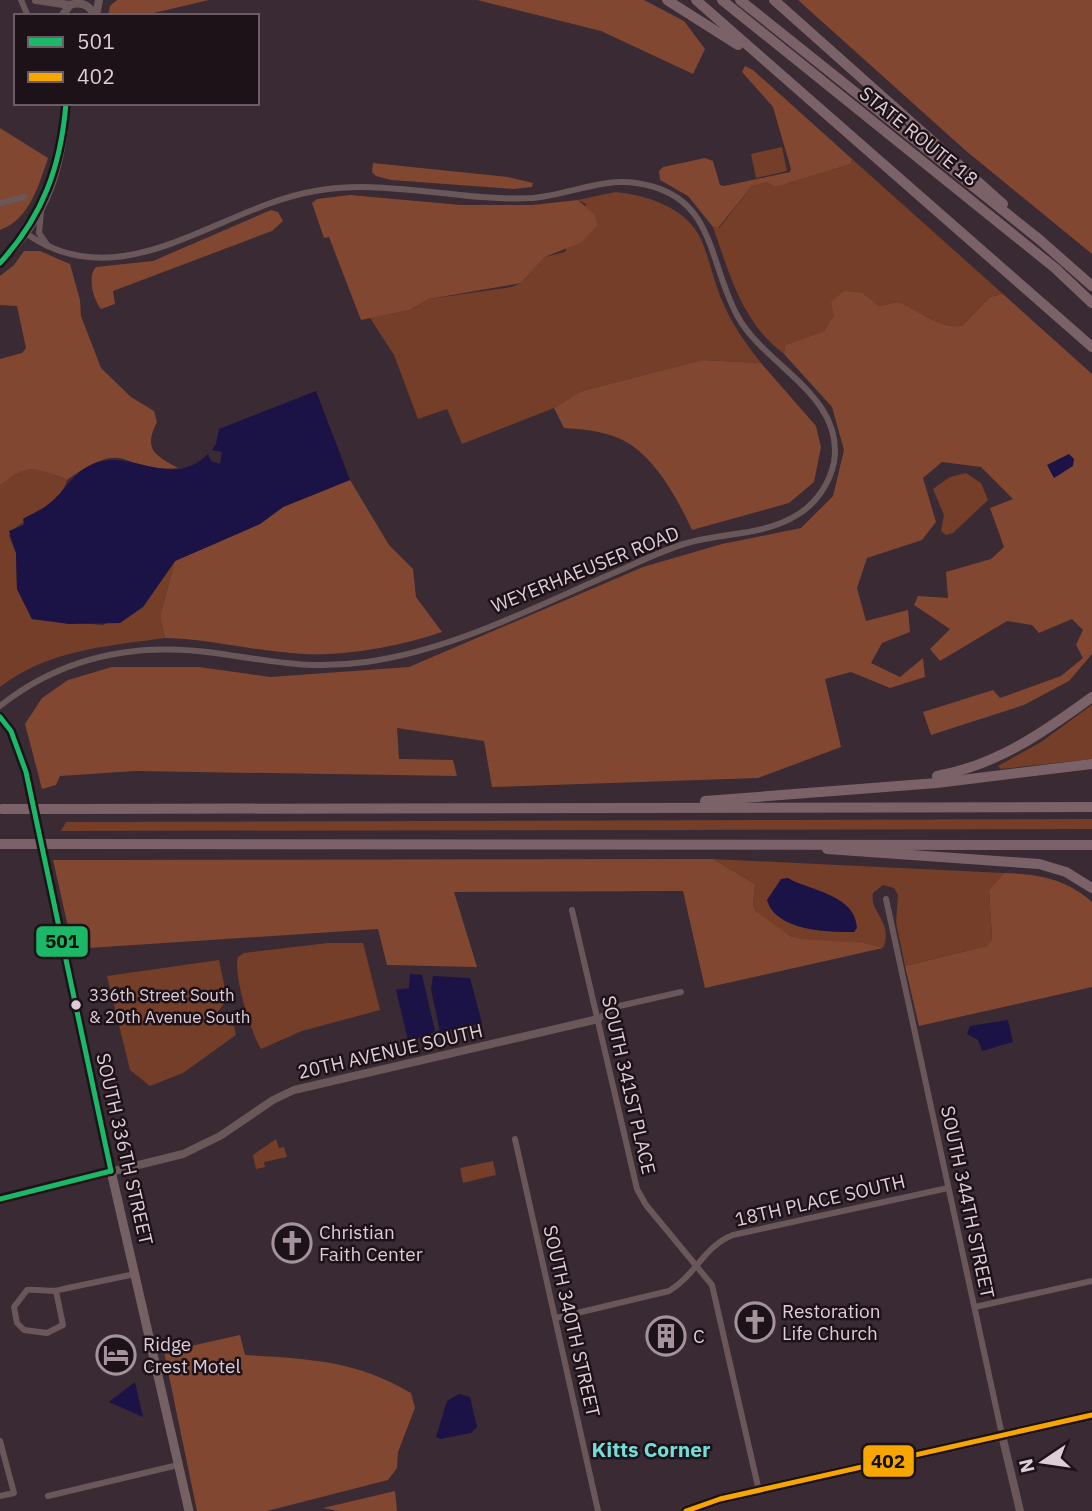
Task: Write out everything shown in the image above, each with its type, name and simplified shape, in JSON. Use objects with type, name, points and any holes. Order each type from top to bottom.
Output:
[{"type":"highway","points":[[667,0],[767,63]]},
{"type":"highway","points":[[696,0],[1092,347]]},
{"type":"highway","name":"STATE ROUTE 18","points":[[722,0],[1055,268],[1092,303]]},
{"type":"highway","name":"STATE ROUTE 18","points":[[740,0],[1040,240],[1092,286]]},
{"type":"highway","points":[[774,0],[989,190],[1040,240]]},
{"type":"highway","points":[[887,785],[945,775],[996,758],[1037,737],[1092,697]]},
{"type":"highway","points":[[609,807],[937,783],[1092,764]]},
{"type":"highway","points":[[1,809],[1092,807]]},
{"type":"highway","points":[[747,842],[1039,864],[1066,872],[1092,888]]},
{"type":"highway","points":[[0,844],[747,842],[1092,845]]},
{"type":"main road","name":"SOUTH 336TH STREET","points":[[0,717],[11,731],[26,772],[111,1171],[189,1511]]},
{"type":"main road","points":[[686,1511],[758,1490],[1092,1415]]},
{"type":"street","points":[[35,0],[86,5],[93,14]]},
{"type":"street","points":[[35,0],[56,14]]},
{"type":"street","points":[[62,14],[76,3]]},
{"type":"street","points":[[0,262],[27,234],[41,212],[60,162],[65,105]]},
{"type":"street","name":"WEYERHAEUSER ROAD","points":[[0,706],[57,669],[123,653],[178,650],[301,666],[368,662],[423,651],[684,543],[780,524],[797,516],[820,495],[834,460],[829,420],[818,402],[749,335],[728,294],[705,229],[692,209],[679,198],[658,187],[617,181],[553,196],[498,198],[348,187],[266,202],[146,253],[97,258],[49,248],[27,234]]},
{"type":"street","points":[[0,203],[24,197]]},
{"type":"street","points":[[41,212],[39,233],[49,248]]},
{"type":"street","name":"SOUTH 344TH STREET","points":[[886,899],[1020,1511]]},
{"type":"street","name":"SOUTH 341ST PLACE","points":[[572,909],[637,1188],[646,1205],[697,1265],[714,1292],[758,1490]]},
{"type":"street","points":[[598,1019],[615,1007],[681,992]]},
{"type":"street","name":"20TH AVENUE SOUTH","points":[[0,1199],[183,1154],[220,1136],[273,1100],[294,1090],[598,1019]]},
{"type":"street","name":"SOUTH 340TH STREET","points":[[515,1139],[598,1511]]},
{"type":"street","name":"18TH PLACE SOUTH","points":[[556,1318],[665,1292],[684,1280],[711,1247],[733,1235],[948,1188]]},
{"type":"street","points":[[56,1291],[63,1325],[47,1333],[24,1330],[17,1323],[15,1302],[27,1290],[56,1291],[135,1274]]},
{"type":"street","points":[[975,1307],[1092,1281]]},
{"type":"street","points":[[0,1441],[14,1493],[0,1496]]},
{"type":"street","points":[[48,1496],[178,1465]]},
{"type":"shaded area","points":[[117,0],[209,0],[150,14],[108,14],[110,6]]},
{"type":"shaded area","points":[[477,0],[644,0],[684,21],[705,49],[693,74],[601,31]]},
{"type":"shaded area","points":[[798,0],[1092,0],[1092,254],[965,150]]},
{"type":"shaded area","points":[[745,66],[753,70],[852,159],[851,164],[776,187],[767,182],[752,186],[718,228],[713,227],[688,196],[660,180],[659,171],[663,167],[705,158],[713,161],[720,185],[724,186],[790,172],[773,107],[742,72]]},
{"type":"shaded area","points":[[0,128],[48,158],[37,190],[26,210],[10,225],[0,230]]},
{"type":"shaded area","points":[[782,147],[787,171],[756,178],[751,154]]},
{"type":"shaded area","points":[[852,159],[1003,294],[990,297],[962,326],[953,326],[936,321],[898,302],[879,306],[863,293],[834,315],[824,331],[785,345],[784,354],[758,328],[739,297],[713,227],[719,228],[752,186],[767,181],[776,187],[851,164]]},
{"type":"shaded area","points":[[373,163],[508,177],[533,183],[532,187],[514,189],[391,180],[376,176],[372,172]]},
{"type":"shaded area","points":[[615,192],[639,196],[664,205],[686,219],[694,228],[701,239],[728,313],[761,363],[702,360],[582,391],[554,408],[462,444],[447,409],[418,419],[394,355],[370,318],[410,310],[429,299],[511,287],[521,283],[545,257],[565,252],[586,204],[578,200]]},
{"type":"shaded area","points":[[350,195],[461,205],[532,205],[578,200],[595,215],[597,225],[582,242],[545,257],[521,283],[429,299],[410,310],[361,320],[329,237],[324,238],[312,203],[317,199]]},
{"type":"shaded area","points":[[271,210],[278,212],[283,221],[272,231],[113,291],[115,304],[101,309],[98,305],[92,282],[96,267],[153,261]]},
{"type":"shaded area","points":[[24,251],[40,251],[70,264],[80,300],[81,316],[101,368],[131,397],[154,411],[157,422],[151,445],[158,455],[178,468],[156,468],[124,459],[109,458],[94,463],[67,480],[48,472],[25,470],[0,486],[0,359],[22,353],[26,348],[17,306],[0,305],[0,276],[14,265]]},
{"type":"shaded area","points":[[844,291],[863,293],[879,306],[898,302],[936,321],[953,326],[962,326],[990,297],[1003,294],[1092,374],[1092,654],[1069,681],[1024,705],[931,735],[923,712],[993,690],[1000,698],[1061,676],[1083,658],[1076,645],[1083,630],[1072,619],[1039,633],[1032,625],[1007,621],[940,661],[930,649],[950,629],[914,605],[918,596],[948,598],[946,572],[991,559],[1004,547],[990,508],[1013,499],[981,467],[942,462],[923,478],[936,522],[922,540],[867,558],[857,588],[866,621],[908,610],[910,632],[882,643],[871,663],[900,677],[923,658],[925,677],[890,688],[851,672],[825,679],[841,747],[758,778],[492,787],[484,741],[397,728],[399,759],[453,760],[457,776],[135,771],[60,776],[56,785],[42,789],[25,724],[42,698],[68,680],[112,667],[199,667],[270,677],[409,667],[643,567],[722,544],[801,528],[833,496],[844,450],[832,407],[784,354],[785,345],[824,331],[834,315],[831,302]]},
{"type":"shaded area","points":[[702,360],[761,363],[816,426],[821,447],[814,482],[789,503],[692,530],[663,477],[642,454],[612,436],[564,428],[554,408],[582,391]]},
{"type":"shaded area","points":[[316,391],[350,480],[283,507],[260,524],[175,561],[143,607],[120,623],[69,624],[32,619],[17,589],[16,553],[9,531],[24,525],[23,519],[51,502],[79,473],[93,464],[116,460],[156,468],[182,468],[195,464],[208,454],[211,461],[220,464],[222,452],[212,450],[219,429]]},
{"type":"shaded area","points":[[1069,454],[1074,459],[1073,466],[1054,478],[1047,465]]},
{"type":"shaded area","points":[[39,469],[67,480],[52,503],[12,530],[9,536],[16,553],[17,589],[32,619],[103,625],[143,607],[175,561],[160,616],[165,638],[100,647],[58,657],[18,675],[0,687],[0,486],[16,471]]},
{"type":"shaded area","points":[[966,473],[981,483],[988,500],[953,533],[946,535],[941,531],[944,515],[933,489],[950,477]]},
{"type":"shaded area","points":[[350,480],[389,545],[413,569],[416,597],[442,632],[374,649],[321,654],[287,653],[165,638],[160,616],[175,561],[260,524],[283,507]]},
{"type":"shaded area","points":[[1092,705],[1092,759],[1001,769],[998,766],[1041,742]]},
{"type":"shaded area","points":[[1092,819],[1092,829],[61,831],[66,822]]},
{"type":"shaded area","points":[[713,859],[1004,873],[989,890],[992,939],[987,946],[905,966],[896,922],[898,895],[894,888],[883,885],[873,893],[874,906],[886,931],[883,948],[815,942],[788,935],[756,911],[753,906],[755,884]],"holes":[[[798,884],[853,932],[819,930],[796,925],[786,921],[769,906]]]},
{"type":"shaded area","points":[[713,859],[755,884],[753,906],[756,911],[790,936],[863,943],[883,948],[705,988],[683,891],[454,892],[477,967],[387,965],[378,929],[73,949],[53,860]]},
{"type":"shaded area","points":[[1004,873],[1051,879],[1072,888],[1092,902],[1092,987],[919,1026],[905,966],[987,946],[992,939],[989,890]]},
{"type":"shaded area","points":[[788,878],[840,900],[855,917],[857,928],[854,932],[804,928],[781,918],[772,910],[767,900],[781,879]]},
{"type":"shaded area","points":[[328,943],[363,943],[380,1010],[302,1031],[261,1049],[244,1004],[238,976],[238,957],[244,953]]},
{"type":"shaded area","points":[[219,960],[227,999],[218,1012],[233,1021],[236,1035],[183,1073],[150,1086],[130,1070],[107,976]]},
{"type":"shaded area","points":[[410,974],[422,975],[435,1031],[428,1036],[408,1040],[396,990],[409,988]]},
{"type":"shaded area","points":[[433,976],[470,978],[482,1023],[440,1032],[431,989]]},
{"type":"shaded area","points":[[1008,1020],[1013,1042],[982,1051],[978,1040],[967,1034],[970,1026]]},
{"type":"shaded area","points":[[276,1139],[279,1148],[284,1147],[287,1157],[264,1162],[265,1167],[256,1169],[253,1155]]},
{"type":"shaded area","points":[[493,1161],[496,1175],[463,1183],[460,1168]]},
{"type":"shaded area","points":[[240,1335],[245,1355],[330,1363],[370,1374],[411,1393],[415,1408],[398,1452],[397,1468],[388,1480],[267,1511],[197,1511],[164,1352]]},
{"type":"shaded area","points":[[135,1382],[143,1417],[109,1402]]},
{"type":"shaded area","points":[[459,1394],[470,1397],[477,1427],[471,1433],[440,1439],[436,1437],[447,1401]]},
{"type":"shaded area","points":[[395,1491],[397,1511],[338,1511],[323,1508]]},
{"type":"transit line","name":"501","points":[[0,263],[28,227],[47,189],[60,148],[66,105]]},
{"type":"transit line","name":"501","points":[[0,717],[11,731],[26,772],[111,1171]]},
{"type":"transit line","name":"501","points":[[0,1199],[111,1171]]},
{"type":"transit line","name":"402","points":[[686,1511],[720,1499],[1092,1415]]},
{"type":"place","name":"336th Street South & 20th Avenue South","points":[[76,1005]]},
{"type":"place","name":"Christian Faith Center","points":[[292,1243]]},
{"type":"place","name":"Restoration Life Church","points":[[755,1322]]},
{"type":"place","name":"C","points":[[666,1336]]},
{"type":"place","name":"Ridge Crest Motel","points":[[116,1355]]},
{"type":"district","name":"Kitts Corner","points":[[651,1449]]}]
